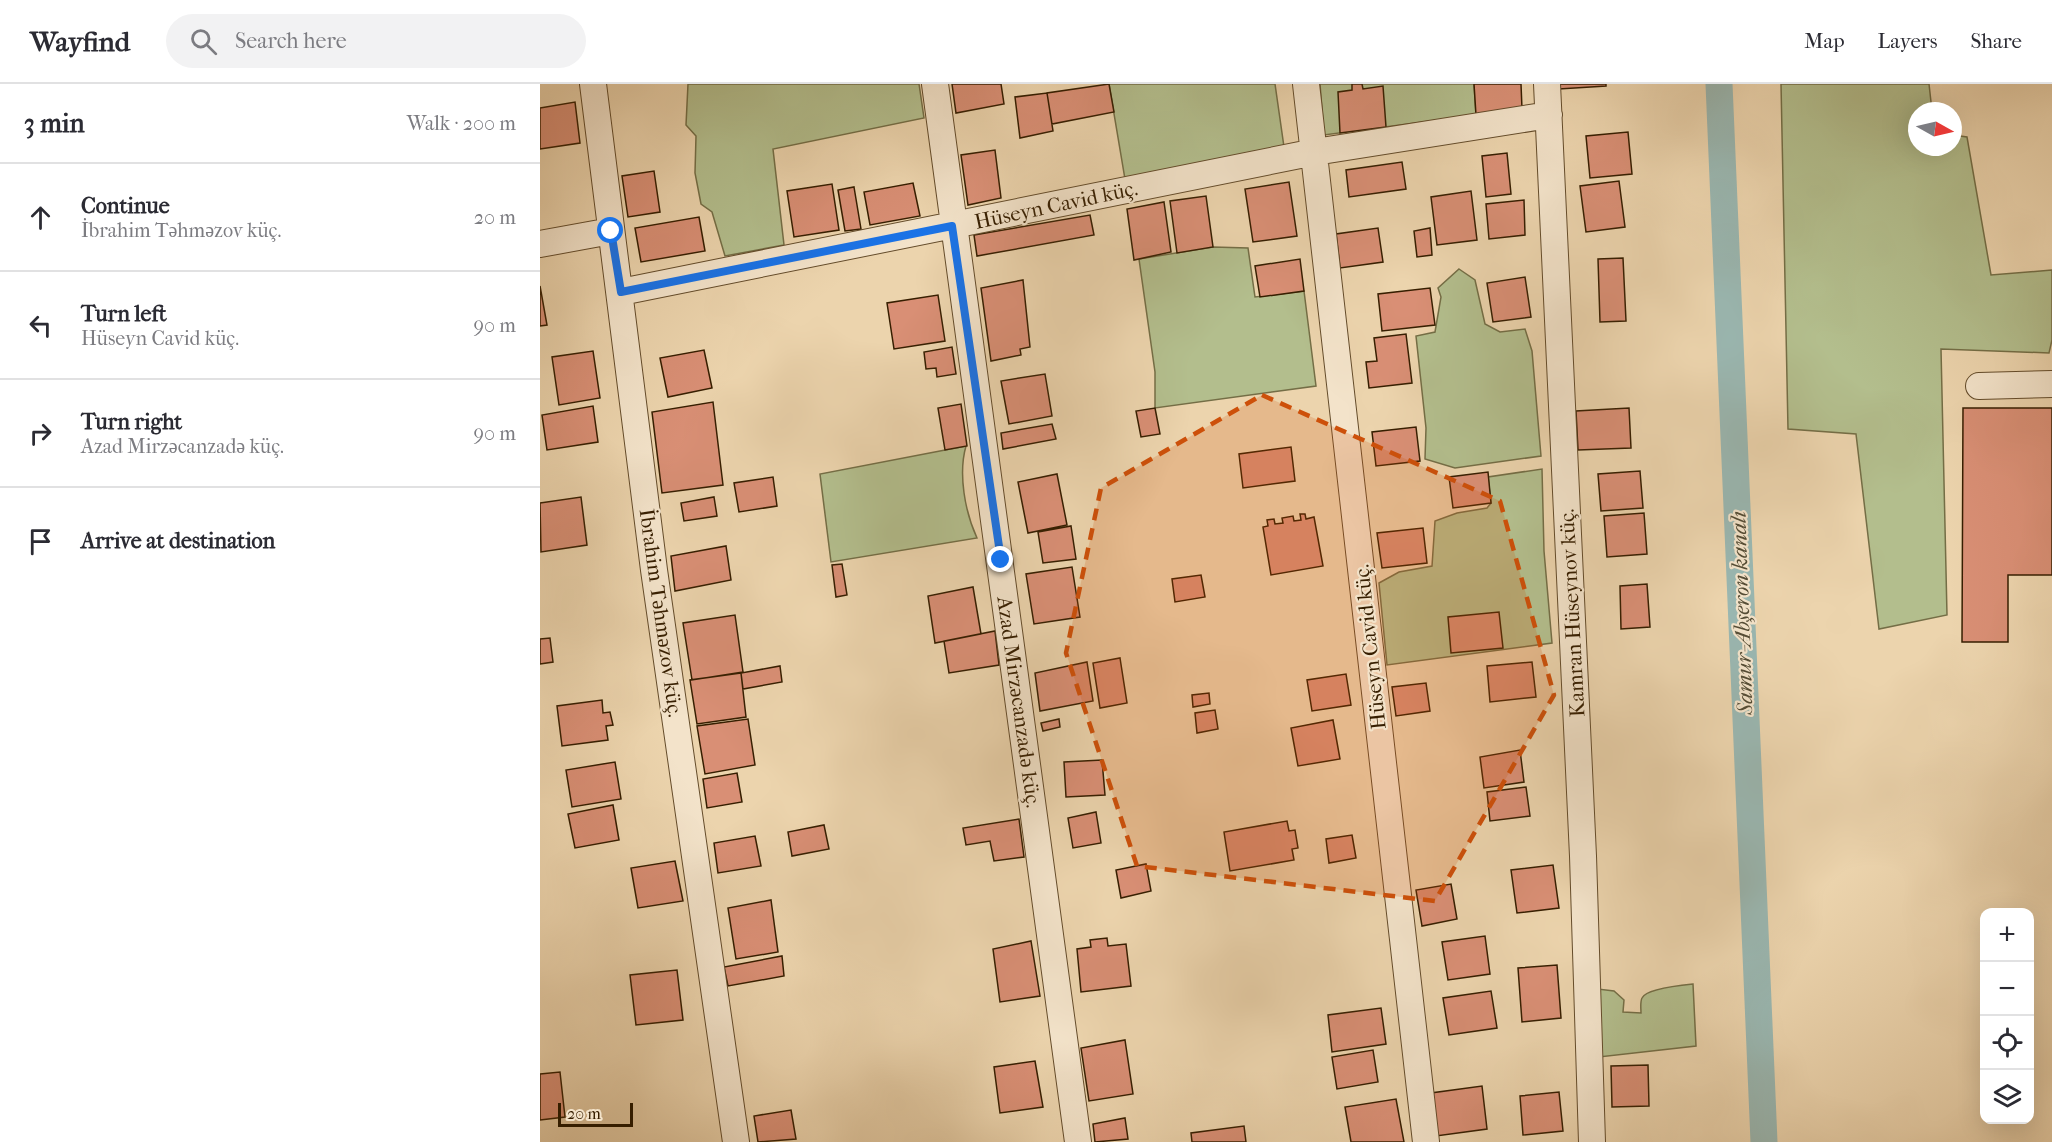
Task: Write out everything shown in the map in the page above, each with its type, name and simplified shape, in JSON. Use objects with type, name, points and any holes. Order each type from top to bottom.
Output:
[{"type":"street","name":"İbrahim Təhməzov küç.","points":[[593,84],[621,292],[654,570],[736,1142]]},
{"type":"street","name":"Azad Mirzəcanzadə küç.","points":[[935,84],[952,226],[1001,560],[1078,1142]]},
{"type":"street","name":"Hüseyn Cavid küç.","points":[[1306,84],[1426,1142]]},
{"type":"street","name":"Kamran Hüseynov küç.","points":[[1547,84],[1582,844],[1592,1142]]},
{"type":"street","name":"Hüseyn Cavid küç.","points":[[621,292],[1315,152],[1549,114]]},
{"type":"street","points":[[540,244],[611,231]]},
{"type":"street","points":[[1979,386],[2052,384]]},
{"type":"highlighted area","points":[[1262,395],[1500,501],[1554,695],[1435,901],[1137,866],[1066,653],[1101,488]]},
{"type":"green space","points":[[688,84],[919,84],[924,118],[773,149],[784,245],[725,256],[712,212],[701,204],[695,173],[696,136],[686,125]]},
{"type":"green space","points":[[1109,84],[1275,84],[1284,147],[1125,179]]},
{"type":"green space","points":[[1320,84],[1474,84],[1476,115],[1324,135]]},
{"type":"green space","points":[[1781,84],[1929,84],[1931,102],[1908,102],[1908,156],[1962,156],[1962,136],[1967,137],[1991,275],[2052,270],[2052,340],[2049,353],[1941,349],[1947,615],[1879,629],[1856,434],[1788,429]]},
{"type":"green space","points":[[1213,247],[1248,248],[1255,297],[1304,291],[1316,386],[1155,408],[1155,372],[1139,259]]},
{"type":"green space","points":[[1459,269],[1475,280],[1485,324],[1500,332],[1525,329],[1532,351],[1541,456],[1455,468],[1425,459],[1426,428],[1416,336],[1435,332],[1441,297],[1438,288]]},
{"type":"green space","points":[[966,446],[963,469],[964,493],[969,517],[977,538],[831,562],[820,474]]},
{"type":"green space","points":[[1542,469],[1544,551],[1552,643],[1387,665],[1379,583],[1399,572],[1432,566],[1435,521],[1457,513],[1487,508],[1491,503],[1488,477]]},
{"type":"green space","points":[[1693,984],[1696,1046],[1599,1057],[1598,989],[1614,991],[1624,1000],[1623,1012],[1641,1013],[1641,1000],[1650,992]]},
{"type":"building","points":[[952,84],[1001,84],[1004,104],[956,113]]},
{"type":"building","points":[[1109,84],[1114,112],[1052,124],[1047,93]]},
{"type":"building","points":[[1352,84],[1362,84],[1363,89],[1383,86],[1386,127],[1340,133],[1338,92],[1352,90]]},
{"type":"building","points":[[1474,84],[1521,84],[1522,109],[1476,115]]},
{"type":"building","points":[[1559,84],[1606,84],[1606,86],[1559,89]]},
{"type":"building","points":[[1047,93],[1053,131],[1020,138],[1015,97]]},
{"type":"building","points":[[575,102],[580,143],[540,149],[540,108]]},
{"type":"building","points":[[1628,132],[1632,174],[1590,178],[1586,136]]},
{"type":"building","points":[[995,150],[1001,198],[968,205],[961,155]]},
{"type":"building","points":[[1507,153],[1511,194],[1486,197],[1482,156]]},
{"type":"building","points":[[1402,162],[1406,189],[1349,197],[1346,170]]},
{"type":"building","points":[[654,171],[660,212],[628,217],[622,176]]},
{"type":"building","points":[[1619,181],[1625,227],[1586,232],[1580,186]]},
{"type":"building","points":[[1289,182],[1297,236],[1253,242],[1245,189]]},
{"type":"building","points":[[913,183],[920,216],[870,225],[864,192]]},
{"type":"building","points":[[832,184],[839,230],[794,237],[787,191]]},
{"type":"building","points":[[854,187],[861,229],[845,231],[838,190]]},
{"type":"building","points":[[1471,191],[1477,240],[1437,245],[1431,197]]},
{"type":"building","points":[[1206,196],[1213,247],[1177,253],[1170,201]]},
{"type":"building","points":[[1524,200],[1525,235],[1489,239],[1486,204]]},
{"type":"building","points":[[1164,202],[1171,252],[1134,260],[1127,209]]},
{"type":"building","points":[[1090,215],[1094,235],[977,256],[974,235]]},
{"type":"building","points":[[699,217],[705,251],[641,262],[635,228]]},
{"type":"building","points":[[1378,228],[1383,262],[1340,268],[1336,234]]},
{"type":"building","points":[[1430,228],[1432,255],[1417,257],[1414,231]]},
{"type":"building","points":[[1623,258],[1626,321],[1600,322],[1598,259]]},
{"type":"building","points":[[1300,259],[1304,291],[1260,297],[1255,266]]},
{"type":"building","points":[[1525,277],[1531,317],[1493,322],[1487,283]]},
{"type":"building","points":[[1023,280],[1030,347],[1020,349],[1021,355],[991,361],[981,288]]},
{"type":"building","points":[[540,286],[547,325],[540,326]]},
{"type":"building","points":[[1430,288],[1435,325],[1382,331],[1378,294]]},
{"type":"building","points":[[938,295],[945,341],[894,349],[887,303]]},
{"type":"building","points":[[1406,334],[1412,383],[1369,388],[1366,362],[1377,361],[1374,338]]},
{"type":"building","points":[[952,347],[956,374],[937,377],[936,368],[926,369],[924,352]]},
{"type":"building","points":[[704,350],[712,388],[668,397],[660,358]]},
{"type":"building","points":[[593,351],[600,398],[559,405],[552,357]]},
{"type":"building","points":[[1045,374],[1052,416],[1009,424],[1001,381]]},
{"type":"building","points":[[713,402],[723,485],[662,493],[652,412]]},
{"type":"building","points":[[961,404],[967,446],[945,450],[938,408]]},
{"type":"building","points":[[593,406],[598,442],[547,450],[542,415]]},
{"type":"building","points":[[1155,408],[1160,434],[1141,437],[1136,411]]},
{"type":"building","points":[[1629,408],[1631,448],[1578,450],[1576,411]]},
{"type":"building","points":[[1963,408],[2052,408],[2052,575],[2008,575],[2008,642],[1962,642]]},
{"type":"building","points":[[1052,424],[1056,439],[1003,449],[1001,433]]},
{"type":"building","points":[[1416,427],[1420,461],[1376,466],[1372,432]]},
{"type":"building","points":[[1291,447],[1295,481],[1243,488],[1239,454]]},
{"type":"building","points":[[1640,471],[1643,508],[1601,511],[1598,474]]},
{"type":"building","points":[[1488,472],[1491,503],[1453,508],[1449,477]]},
{"type":"building","points":[[1057,474],[1067,525],[1028,533],[1018,482]]},
{"type":"building","points":[[773,477],[777,506],[739,512],[734,483]]},
{"type":"building","points":[[581,497],[587,545],[541,552],[540,503]]},
{"type":"building","points":[[714,497],[717,516],[684,521],[681,503]]},
{"type":"building","points":[[1644,513],[1647,554],[1607,557],[1604,516]]},
{"type":"building","points":[[1300,514],[1305,514],[1306,519],[1314,517],[1323,566],[1271,575],[1263,527],[1268,526],[1267,520],[1274,519],[1275,524],[1283,523],[1282,518],[1293,516],[1294,521],[1301,520]]},
{"type":"building","points":[[1071,526],[1076,559],[1043,563],[1038,532]]},
{"type":"building","points":[[1423,528],[1427,563],[1382,568],[1377,533]]},
{"type":"building","points":[[726,546],[731,580],[675,591],[671,556]]},
{"type":"building","points":[[842,564],[847,595],[836,597],[832,565]]},
{"type":"building","points":[[1072,567],[1080,617],[1034,624],[1026,574]]},
{"type":"building","points":[[1201,575],[1205,597],[1175,602],[1172,579]]},
{"type":"building","points":[[1647,584],[1650,627],[1621,629],[1620,586]]},
{"type":"building","points":[[973,587],[981,634],[935,643],[928,596]]},
{"type":"building","points":[[1499,612],[1503,648],[1451,653],[1448,617]]},
{"type":"building","points":[[735,615],[743,672],[692,680],[683,623]]},
{"type":"building","points":[[995,631],[999,665],[949,673],[944,641]]},
{"type":"building","points":[[550,638],[553,662],[540,664],[540,639]]},
{"type":"building","points":[[1120,658],[1127,703],[1100,708],[1093,663]]},
{"type":"building","points":[[1087,662],[1093,701],[1040,711],[1035,673]]},
{"type":"building","points":[[1532,662],[1536,697],[1490,702],[1487,666]]},
{"type":"building","points":[[780,666],[782,682],[743,689],[741,673]]},
{"type":"building","points":[[741,673],[746,717],[697,724],[690,680]]},
{"type":"building","points":[[1346,674],[1351,705],[1312,711],[1307,680]]},
{"type":"building","points":[[1426,683],[1430,711],[1396,716],[1392,687]]},
{"type":"building","points":[[1209,693],[1210,704],[1193,707],[1192,695]]},
{"type":"building","points":[[602,700],[603,713],[610,712],[613,725],[606,726],[608,740],[562,746],[557,706]]},
{"type":"building","points":[[1215,710],[1218,729],[1197,733],[1195,713]]},
{"type":"building","points":[[748,719],[755,765],[705,774],[697,726]]},
{"type":"building","points":[[1059,719],[1060,727],[1043,731],[1041,723]]},
{"type":"building","points":[[1333,720],[1340,759],[1298,766],[1291,728]]},
{"type":"building","points":[[1520,750],[1524,782],[1484,788],[1480,757]]},
{"type":"building","points":[[1102,760],[1105,795],[1066,797],[1064,762]]},
{"type":"building","points":[[615,762],[621,799],[572,807],[566,770]]},
{"type":"building","points":[[737,773],[742,802],[707,808],[703,779]]},
{"type":"building","points":[[1526,787],[1530,816],[1490,821],[1487,792]]},
{"type":"building","points":[[613,805],[619,840],[575,848],[568,814]]},
{"type":"building","points":[[1096,812],[1101,843],[1073,848],[1068,818]]},
{"type":"building","points":[[1019,819],[1024,857],[994,861],[990,841],[966,845],[963,828]]},
{"type":"building","points":[[1287,821],[1289,831],[1295,830],[1298,848],[1292,849],[1294,860],[1230,871],[1224,832]]},
{"type":"building","points":[[824,825],[829,849],[792,856],[788,832]]},
{"type":"building","points":[[1352,835],[1356,858],[1329,863],[1326,839]]},
{"type":"building","points":[[755,836],[761,866],[718,873],[714,843]]},
{"type":"building","points":[[675,861],[683,901],[638,908],[631,868]]},
{"type":"building","points":[[1146,864],[1151,891],[1121,898],[1116,870]]},
{"type":"building","points":[[1553,865],[1559,908],[1517,913],[1511,870]]},
{"type":"building","points":[[1451,884],[1457,919],[1422,926],[1416,890]]},
{"type":"building","points":[[771,900],[778,952],[736,959],[728,908]]},
{"type":"building","points":[[1485,936],[1490,974],[1448,980],[1442,942]]},
{"type":"building","points":[[1107,938],[1108,946],[1126,944],[1131,986],[1081,992],[1077,949],[1091,947],[1090,940]]},
{"type":"building","points":[[1031,941],[1040,996],[1000,1002],[993,949]]},
{"type":"building","points":[[782,956],[784,976],[728,986],[724,967]]},
{"type":"building","points":[[1557,965],[1561,1018],[1522,1022],[1518,968]]},
{"type":"building","points":[[677,970],[683,1020],[636,1025],[630,975]]},
{"type":"building","points":[[1491,991],[1497,1028],[1449,1035],[1443,998]]},
{"type":"building","points":[[1381,1008],[1386,1044],[1332,1052],[1328,1015]]},
{"type":"building","points":[[1125,1040],[1133,1094],[1089,1101],[1081,1048]]},
{"type":"building","points":[[1373,1050],[1378,1082],[1337,1089],[1332,1057]]},
{"type":"building","points":[[1035,1061],[1043,1107],[1000,1113],[994,1067]]},
{"type":"building","points":[[1648,1065],[1649,1106],[1612,1107],[1611,1066]]},
{"type":"building","points":[[560,1072],[565,1117],[540,1120],[540,1074]]},
{"type":"building","points":[[1482,1086],[1487,1129],[1436,1136],[1431,1093]]},
{"type":"building","points":[[1559,1092],[1563,1131],[1523,1135],[1520,1096]]},
{"type":"building","points":[[1396,1099],[1404,1142],[1351,1142],[1345,1107]]},
{"type":"building","points":[[791,1110],[796,1139],[758,1142],[754,1116]]},
{"type":"building","points":[[1125,1118],[1128,1139],[1095,1142],[1093,1124]]},
{"type":"building","points":[[1244,1126],[1246,1142],[1192,1142],[1191,1133]]},
{"type":"waterway","name":"Samur-Abşeron kanalı","points":[[1719,84],[1764,1142]]},
{"type":"route","points":[[611,231],[621,292],[952,226],[1001,560]]}]
